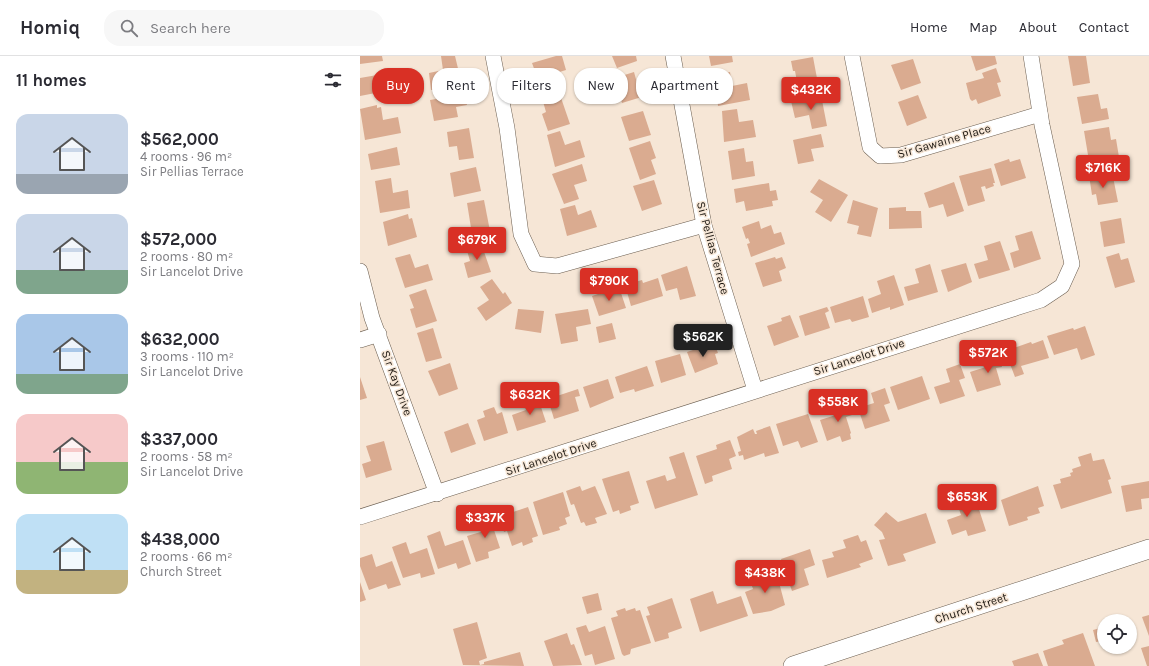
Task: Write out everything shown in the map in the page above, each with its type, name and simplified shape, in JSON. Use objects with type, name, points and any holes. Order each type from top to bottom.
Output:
[{"type":"street","points":[[494,56],[507,128],[522,234],[535,264],[557,266],[704,225]]},
{"type":"street","name":"Sir Pellias Terrace","points":[[673,56],[704,225],[755,390]]},
{"type":"street","name":"Sir Gawaine Place","points":[[852,56],[870,147],[880,156],[901,155],[1040,114]]},
{"type":"street","name":"Sir Lancelot Drive","points":[[360,517],[437,494],[755,390],[1041,300],[1062,286],[1072,264],[1040,114],[1031,56]]},
{"type":"street","name":"Sir Kay Drive","points":[[360,271],[372,318],[437,494]]},
{"type":"street","points":[[360,340],[379,334]]},
{"type":"street","name":"Church Street","points":[[793,666],[1149,549]]},
{"type":"building","points":[[360,56],[382,56],[383,61],[360,64]]},
{"type":"building","points":[[441,56],[455,56],[458,68],[443,68]]},
{"type":"building","points":[[556,56],[562,56],[565,68],[534,68],[532,63]]},
{"type":"building","points":[[612,56],[636,56],[637,61],[617,68]]},
{"type":"building","points":[[709,56],[732,56],[733,62],[711,66]]},
{"type":"building","points":[[971,56],[995,56],[997,64],[976,71]]},
{"type":"building","points":[[1068,56],[1086,56],[1090,83],[1073,86]]},
{"type":"building","points":[[813,57],[819,89],[799,92],[795,71],[793,71],[791,61]]},
{"type":"building","points":[[913,59],[921,83],[901,90],[891,65]]},
{"type":"building","points":[[996,68],[1001,82],[997,83],[1001,96],[978,104],[976,99],[972,101],[970,99],[966,83],[984,78],[982,73]]},
{"type":"building","points":[[432,72],[431,90],[429,73]]},
{"type":"building","points":[[634,72],[636,79],[636,99],[628,101],[628,74]]},
{"type":"building","points":[[372,76],[372,94],[360,96],[360,78]]},
{"type":"building","points":[[747,83],[750,100],[733,103],[733,86]]},
{"type":"building","points":[[1098,94],[1101,109],[1107,108],[1109,119],[1082,124],[1077,97]]},
{"type":"building","points":[[821,95],[827,126],[812,129],[809,115],[795,118],[791,101]]},
{"type":"building","points":[[918,95],[927,118],[907,126],[898,102]]},
{"type":"building","points":[[430,100],[432,100],[432,104],[467,105],[456,107],[458,117],[434,121]]},
{"type":"building","points":[[544,104],[563,104],[570,124],[548,131],[542,114],[546,112]]},
{"type":"building","points":[[718,104],[729,104],[718,106]]},
{"type":"building","points":[[377,105],[377,108],[381,107],[383,120],[398,117],[401,133],[365,140],[360,109]]},
{"type":"building","points":[[737,109],[739,122],[753,120],[756,137],[724,142],[722,111]]},
{"type":"building","points":[[643,111],[651,135],[629,141],[621,117]]},
{"type":"building","points":[[1109,127],[1111,140],[1116,139],[1119,157],[1089,161],[1084,131]]},
{"type":"building","points":[[469,128],[474,158],[459,160],[457,146],[449,147],[447,132]]},
{"type":"building","points":[[560,131],[565,145],[580,140],[585,157],[555,167],[547,135]]},
{"type":"building","points":[[821,134],[824,147],[811,149],[814,161],[798,164],[793,140]]},
{"type":"building","points":[[650,141],[656,158],[651,160],[656,174],[640,180],[629,148]]},
{"type":"building","points":[[397,147],[400,165],[371,170],[368,154]]},
{"type":"building","points":[[744,148],[746,162],[753,161],[755,176],[732,180],[728,151]]},
{"type":"building","points":[[1009,159],[1010,162],[1020,159],[1026,178],[1001,186],[994,164]]},
{"type":"building","points":[[582,164],[587,181],[574,185],[579,199],[564,204],[552,174]]},
{"type":"building","points":[[476,167],[481,191],[454,197],[450,173]]},
{"type":"building","points":[[991,168],[995,183],[993,183],[994,186],[986,189],[985,186],[981,187],[985,201],[968,206],[959,176]]},
{"type":"building","points":[[1105,172],[1106,178],[1113,177],[1118,202],[1098,205],[1096,194],[1092,195],[1089,175]]},
{"type":"building","points":[[391,178],[393,193],[408,190],[410,208],[380,213],[375,181]]},
{"type":"building","points":[[819,179],[848,195],[831,222],[815,212],[823,200],[810,192]]},
{"type":"building","points":[[654,180],[662,204],[642,211],[633,186]]},
{"type":"building","points":[[954,182],[964,211],[947,217],[943,204],[929,208],[924,193]]},
{"type":"building","points":[[769,183],[770,191],[776,190],[778,200],[772,201],[773,206],[746,211],[744,201],[736,203],[734,189]]},
{"type":"building","points":[[484,200],[490,231],[472,234],[467,203]]},
{"type":"building","points":[[853,200],[878,208],[871,237],[857,234],[859,226],[847,223]]},
{"type":"building","points":[[575,205],[578,215],[591,210],[597,227],[567,236],[560,209]]},
{"type":"building","points":[[906,207],[906,211],[921,211],[922,228],[889,229],[889,208]]},
{"type":"building","points":[[408,214],[409,219],[412,218],[417,237],[388,246],[383,222]]},
{"type":"building","points":[[1121,218],[1125,243],[1104,247],[1100,222]]},
{"type":"building","points":[[759,221],[761,229],[771,225],[774,234],[781,232],[785,244],[751,257],[747,244],[750,243],[748,238],[746,239],[742,227]]},
{"type":"building","points":[[1032,231],[1041,259],[1014,268],[1010,253],[1019,250],[1015,236]]},
{"type":"building","points":[[1000,241],[1010,270],[979,279],[974,264],[988,260],[984,246]]},
{"type":"building","points":[[481,243],[491,272],[468,278],[464,263],[470,261],[466,247]]},
{"type":"building","points":[[1119,253],[1121,260],[1128,258],[1135,282],[1115,288],[1106,257]]},
{"type":"building","points":[[410,254],[415,268],[428,264],[433,280],[405,288],[395,258]]},
{"type":"building","points":[[775,257],[776,259],[782,257],[786,268],[779,271],[782,281],[763,287],[755,263]]},
{"type":"building","points":[[966,263],[972,282],[948,292],[941,270]]},
{"type":"building","points":[[930,264],[938,292],[908,301],[904,287],[919,283],[915,269]]},
{"type":"building","points":[[687,266],[696,296],[680,300],[677,288],[666,291],[661,275]]},
{"type":"building","points":[[894,275],[904,305],[890,310],[890,307],[872,313],[868,299],[881,294],[877,281]]},
{"type":"building","points":[[658,278],[663,296],[631,306],[625,285],[642,280],[643,283]]},
{"type":"building","points":[[492,279],[503,294],[505,292],[512,303],[486,321],[477,308],[489,300],[480,287]]},
{"type":"building","points":[[619,287],[626,308],[599,316],[592,296]]},
{"type":"building","points":[[426,289],[437,321],[416,328],[410,309],[414,308],[409,295]]},
{"type":"building","points":[[863,296],[869,317],[852,322],[850,319],[835,323],[830,307]]},
{"type":"building","points":[[827,307],[829,311],[825,313],[830,328],[805,336],[799,316]]},
{"type":"building","points":[[518,309],[544,311],[541,333],[515,329]]},
{"type":"building","points":[[588,309],[591,324],[576,327],[578,341],[561,344],[555,314]]},
{"type":"building","points":[[790,315],[799,337],[774,346],[767,326],[782,321],[781,318]]},
{"type":"building","points":[[612,323],[616,339],[599,343],[596,327]]},
{"type":"building","points":[[1085,326],[1095,355],[1081,360],[1077,348],[1054,355],[1047,336]]},
{"type":"building","points":[[433,328],[442,358],[426,362],[417,333]]},
{"type":"building","points":[[1043,340],[1049,358],[1021,366],[1024,374],[1015,377],[1005,351],[1031,342],[1032,344]]},
{"type":"building","points":[[711,344],[713,350],[716,348],[718,353],[715,354],[718,364],[695,373],[687,352]]},
{"type":"building","points":[[997,352],[1002,367],[996,368],[1001,385],[977,392],[970,372],[986,367],[983,356]]},
{"type":"building","points":[[680,354],[686,375],[661,383],[655,361]]},
{"type":"building","points":[[450,363],[458,389],[439,396],[428,371]]},
{"type":"building","points":[[960,364],[965,378],[959,380],[965,396],[940,404],[934,387],[950,382],[946,369]]},
{"type":"building","points":[[647,366],[654,386],[635,392],[634,389],[620,393],[615,377]]},
{"type":"building","points":[[922,376],[930,399],[898,410],[890,387]]},
{"type":"building","points":[[360,377],[367,398],[360,400]]},
{"type":"building","points":[[608,379],[614,398],[590,408],[583,387]]},
{"type":"building","points":[[885,388],[890,403],[884,405],[890,421],[865,429],[858,408],[874,403],[871,393]]},
{"type":"building","points":[[578,389],[580,396],[575,397],[579,411],[554,419],[548,399]]},
{"type":"building","points":[[538,398],[546,422],[517,431],[512,415],[526,410],[524,403]]},
{"type":"building","points":[[847,401],[852,415],[846,417],[851,433],[851,439],[842,442],[840,436],[827,441],[820,420],[836,415],[833,406]]},
{"type":"building","points":[[494,407],[497,414],[502,412],[508,433],[484,441],[477,420],[485,417],[483,411]]},
{"type":"building","points":[[808,414],[818,442],[801,448],[798,441],[783,446],[776,424]]},
{"type":"building","points":[[468,423],[476,444],[451,453],[444,432]]},
{"type":"building","points":[[770,426],[779,453],[765,457],[764,453],[744,460],[743,455],[739,456],[738,452],[741,451],[737,437],[753,429],[755,434],[757,434],[756,431]]},
{"type":"building","points":[[730,440],[736,456],[729,459],[732,469],[712,476],[713,481],[705,484],[696,456],[717,449],[716,445]]},
{"type":"building","points":[[384,441],[392,470],[366,478],[362,464],[371,461],[366,446]]},
{"type":"building","points":[[684,452],[698,495],[655,509],[646,481],[665,475],[667,481],[676,478],[669,457]]},
{"type":"building","points":[[1091,453],[1093,461],[1104,459],[1111,479],[1108,480],[1112,493],[1061,509],[1053,485],[1061,483],[1060,479],[1071,476],[1070,473],[1073,472],[1072,469],[1081,466],[1078,457]]},
{"type":"building","points":[[629,471],[639,503],[630,506],[631,510],[620,514],[619,510],[613,512],[602,479]]},
{"type":"building","points":[[1149,481],[1149,498],[1141,499],[1142,509],[1126,512],[1121,486]]},
{"type":"building","points":[[580,486],[582,491],[595,486],[607,514],[595,518],[597,523],[586,526],[584,522],[581,523],[574,504],[571,505],[566,491]]},
{"type":"building","points":[[1038,486],[1044,506],[1038,508],[1040,513],[1027,517],[1028,520],[1009,526],[1001,500]]},
{"type":"building","points":[[563,492],[570,516],[565,518],[567,524],[559,527],[560,530],[543,535],[533,502]]},
{"type":"building","points":[[974,494],[986,531],[968,536],[966,530],[952,535],[947,520],[961,515],[956,500]]},
{"type":"building","points":[[528,507],[538,536],[532,538],[533,542],[523,546],[522,542],[512,546],[507,531],[504,532],[498,513],[512,508],[513,512]]},
{"type":"building","points":[[886,512],[898,522],[926,513],[936,543],[903,554],[906,561],[888,566],[879,540],[885,539],[882,532],[874,525]]},
{"type":"building","points":[[493,513],[498,528],[494,530],[500,548],[488,552],[489,558],[476,562],[467,536],[484,531],[479,518]]},
{"type":"building","points":[[440,531],[445,546],[463,540],[471,564],[458,569],[456,563],[438,569],[427,536]]},
{"type":"building","points":[[858,535],[861,542],[866,540],[873,559],[859,564],[861,567],[827,578],[822,560],[834,557],[832,552],[846,548],[843,540]]},
{"type":"building","points":[[406,542],[410,554],[427,548],[435,574],[421,578],[420,573],[403,578],[392,547]]},
{"type":"building","points":[[810,549],[815,565],[804,569],[809,585],[792,591],[781,559]]},
{"type":"building","points":[[372,554],[376,567],[392,561],[401,585],[388,589],[386,584],[369,590],[360,566],[360,558]]},
{"type":"building","points":[[776,571],[785,605],[771,611],[753,614],[745,592],[753,589],[750,580]]},
{"type":"building","points":[[360,582],[366,600],[360,602]]},
{"type":"building","points":[[713,591],[717,604],[741,596],[748,616],[700,632],[690,599]]},
{"type":"building","points":[[598,593],[602,610],[587,614],[582,597]]},
{"type":"building","points":[[672,598],[682,628],[668,633],[669,638],[655,642],[646,616],[650,615],[647,607]]},
{"type":"building","points":[[625,608],[626,611],[635,608],[636,611],[640,610],[651,643],[631,649],[630,654],[624,656],[622,654],[611,618],[618,616],[616,611]]},
{"type":"building","points":[[1149,615],[1149,636],[1142,617]]},
{"type":"building","points":[[477,622],[487,658],[479,661],[480,665],[484,664],[484,662],[520,652],[524,666],[463,665],[453,629]]},
{"type":"building","points":[[586,625],[589,632],[605,626],[615,659],[595,665],[592,654],[585,656],[576,628]]},
{"type":"building","points":[[1097,629],[1097,642],[1096,642],[1093,630]]},
{"type":"building","points":[[567,633],[571,645],[574,644],[582,665],[553,666],[544,641]]},
{"type":"building","points":[[1083,633],[1095,666],[1048,666],[1043,651],[1064,644],[1062,640]]},
{"type":"building","points":[[1149,646],[1149,666],[1147,666],[1141,648]]},
{"type":"building","points":[[1038,653],[1043,666],[1014,666],[1012,661]]}]
